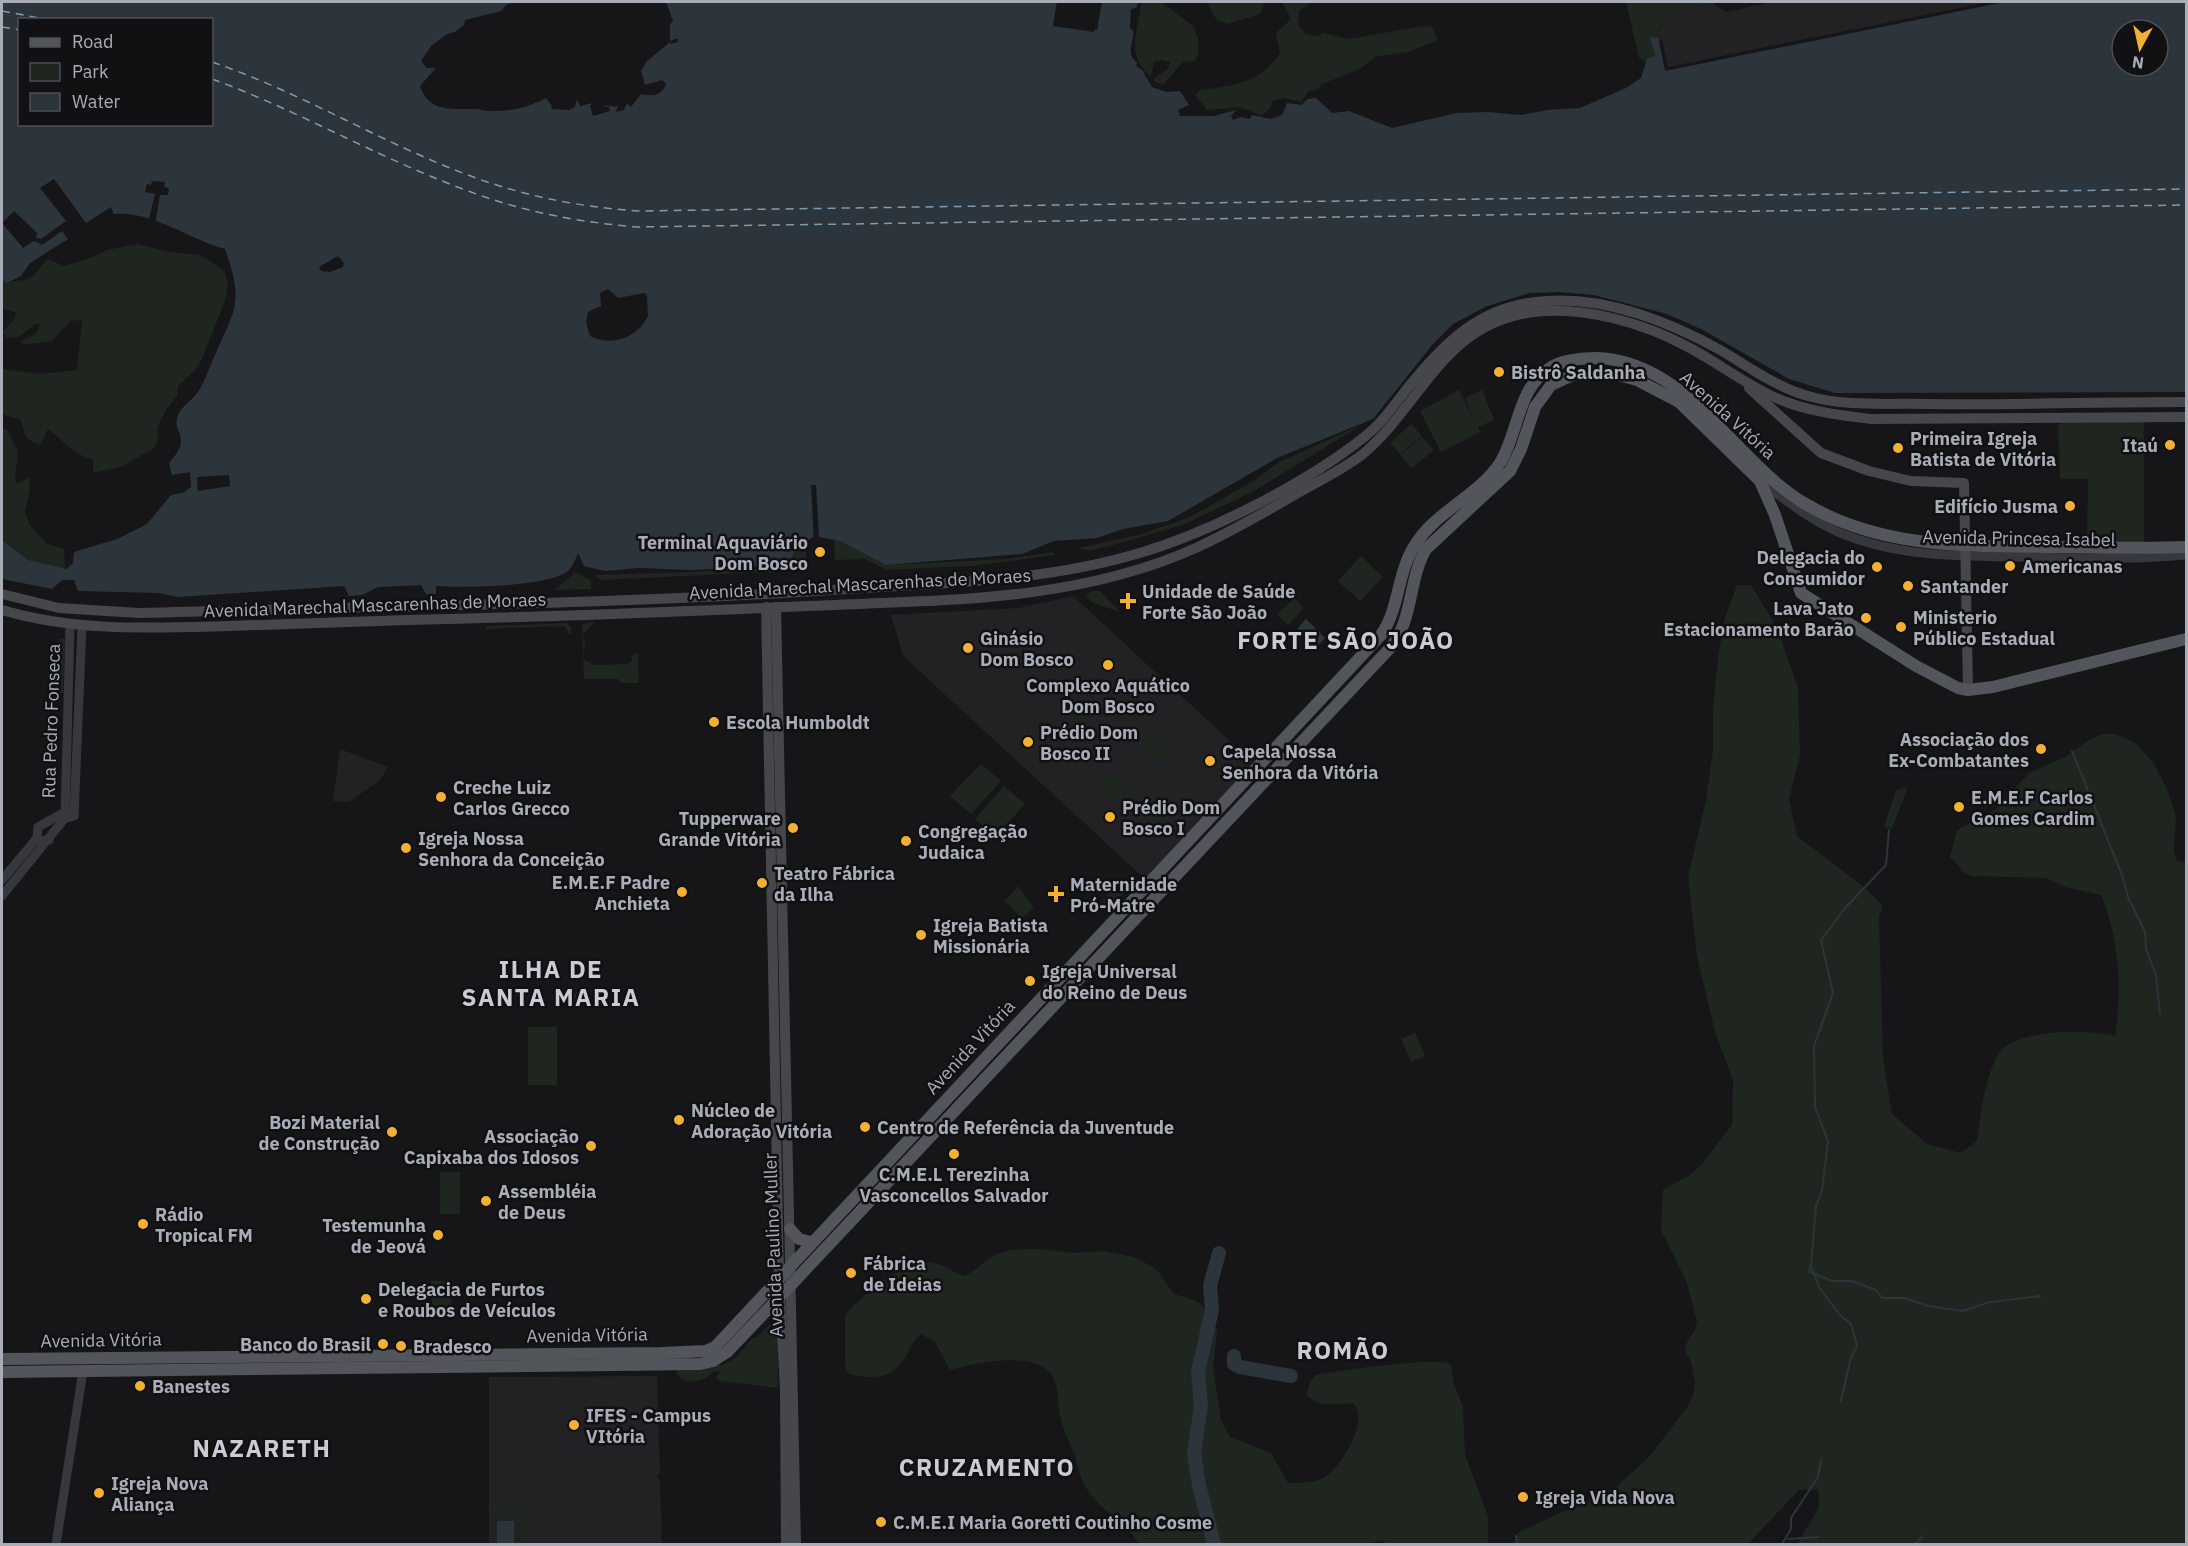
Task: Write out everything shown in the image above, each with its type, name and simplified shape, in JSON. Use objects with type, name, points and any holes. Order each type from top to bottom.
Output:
[{"type":"main road","name":"Avenida Marechal Mascarenhas de Moraes","points":[[2,594],[58,608],[95,611],[224,611],[758,594],[1014,578],[1101,564],[1180,539],[1270,496],[1364,438],[1383,420],[1439,349],[1458,333],[1489,315],[1513,306],[1546,300],[1619,309],[1654,318],[1700,339],[1794,391],[1835,402],[1958,404],[2187,402]]},
{"type":"main road","name":"Avenida Marechal Mascarenhas de Moraes","points":[[2,610],[70,626],[149,628],[1006,597],[1115,576],[1192,549],[1239,527],[1359,457],[1380,438],[1446,355],[1465,339],[1492,324],[1531,312],[1588,314],[1636,325],[1684,344],[1737,378],[1778,399],[1814,410],[1871,419],[2187,417]]},
{"type":"main road","name":"Avenida Vitória","points":[[2,1372],[667,1358],[706,1351],[715,1347],[1381,635],[1394,612],[1405,567],[1415,544],[1498,465],[1509,445],[1523,401],[1530,387],[1552,367],[1582,358],[1605,359],[1625,363],[1658,377],[1686,396],[1776,483]]},
{"type":"main road","name":"Avenida Vitória","points":[[2,1359],[667,1358],[700,1364],[718,1359],[790,1286],[1396,641],[1406,621],[1419,566],[1426,549],[1510,471],[1521,449],[1534,407],[1551,385],[1566,376],[1584,372],[1610,374],[1637,380],[1679,402],[1760,481]]},
{"type":"main road","points":[[1737,378],[1821,453],[1869,471],[1911,481],[1964,483],[1963,689]]},
{"type":"main road","points":[[1760,481],[1801,593],[1916,666],[1963,689],[1993,687],[2187,639]]},
{"type":"main road","name":"Avenida Princesa Isabel","points":[[1776,483],[1829,517],[1869,532],[1908,542],[1964,551],[2187,547]]},
{"type":"main road","points":[[758,594],[771,607]]},
{"type":"main road","name":"Avenida Paulino Muller","points":[[771,607],[778,988],[779,1277],[785,1390],[786,1545]]},
{"type":"main road","points":[[70,626],[95,611]]},
{"type":"main road","points":[[1136,896],[1153,900]]},
{"type":"main road","name":"Avenida Paulino Muller","points":[[778,1021],[790,1229],[796,1545]]},
{"type":"main road","points":[[790,1229],[799,1239],[811,1242]]},
{"type":"main road","points":[[83,1371],[89,1362],[106,1358]]},
{"type":"street","name":"Avenida Princesa Isabel","points":[[1760,481],[1801,512],[1838,532],[1915,553],[1964,551],[2148,558],[2187,555]]},
{"type":"street","name":"Rua Pedro Fonseca","points":[[69,814],[70,626]]},
{"type":"street","name":"Rua Pedro Fonseca","points":[[69,814],[82,626]]},
{"type":"street","points":[[50,838],[42,841],[38,838],[36,829],[69,814]]},
{"type":"street","points":[[2,896],[69,814]]},
{"type":"street","points":[[45,824],[52,828],[50,838]]},
{"type":"street","points":[[2,880],[38,838]]},
{"type":"street","points":[[56,1545],[83,1371]]},
{"type":"shaded area","points":[[1773,2],[2004,2],[1665,71],[1657,32],[1674,10],[1679,7],[1705,5],[1711,7],[1713,4],[1727,12]]},
{"type":"shaded area","points":[[1073,596],[1255,764],[1145,879],[903,656],[891,615],[1018,608]]},
{"type":"shaded area","points":[[340,749],[388,767],[380,780],[349,802],[333,801]]},
{"type":"shaded area","name":"IFES - Campus VItória","points":[[657,1376],[660,1473],[657,1476],[660,1482],[662,1544],[489,1544],[489,1377]]},
{"type":"green space","points":[[1141,2],[1161,2],[1193,26],[1198,37],[1198,55],[1195,61],[1183,62],[1163,85],[1154,81],[1155,77],[1168,69],[1170,62],[1160,60],[1154,62],[1151,77],[1143,68],[1135,50]]},
{"type":"green space","points":[[1207,2],[1265,2],[1260,14],[1227,24],[1216,19]]},
{"type":"green space","points":[[1282,2],[1312,2],[1299,11],[1298,24],[1305,34],[1317,36],[1324,33],[1349,39],[1424,26],[1432,27],[1438,40],[1408,52],[1375,57],[1360,69],[1322,84],[1318,90],[1309,91],[1301,102],[1283,98],[1273,101],[1269,110],[1261,115],[1239,107],[1207,110],[1195,95],[1200,90],[1224,87],[1255,77],[1264,71],[1280,53],[1276,33],[1291,19]]},
{"type":"green space","points":[[1626,2],[1714,2],[1712,8],[1687,7],[1667,19],[1657,32],[1658,37],[1650,39],[1655,56],[1647,59],[1646,62],[1639,58]]},
{"type":"green space","points":[[137,244],[170,252],[200,255],[210,261],[225,272],[228,285],[225,301],[202,359],[195,370],[178,386],[177,396],[166,410],[157,428],[158,440],[154,448],[121,467],[93,473],[93,459],[74,451],[48,429],[40,445],[27,438],[20,420],[2,414],[2,369],[40,374],[77,370],[82,320],[70,321],[52,341],[23,345],[22,341],[36,334],[40,325],[37,323],[18,337],[6,338],[3,331],[14,320],[16,312],[2,309],[2,279],[8,283],[28,279],[48,259],[64,266],[107,250]]},
{"type":"green space","points":[[1459,390],[1473,418],[1465,398],[1482,390],[1494,420],[1478,427],[1480,432],[1441,452],[1420,411]]},
{"type":"green space","points":[[2144,416],[2144,543],[2087,544],[2088,479],[2060,479],[2058,426],[2062,423]]},
{"type":"green space","points":[[1363,424],[1254,491],[1185,524],[1088,551],[1079,548],[1141,534],[1188,518],[1255,480],[1277,463]]},
{"type":"green space","points":[[1411,424],[1422,436],[1400,454],[1390,443]]},
{"type":"green space","points":[[2,428],[7,430],[18,451],[15,481],[17,484],[29,477],[30,489],[25,511],[29,524],[46,543],[64,549],[65,570],[28,560],[2,540]]},
{"type":"green space","points":[[1422,437],[1434,450],[1412,468],[1400,455]]},
{"type":"green space","points":[[834,538],[886,565],[1005,559],[1054,552],[1055,555],[973,566],[887,570],[865,559],[835,560]]},
{"type":"green space","points":[[797,543],[805,543],[807,566],[784,570],[782,565],[792,558]]},
{"type":"green space","points":[[1361,556],[1383,577],[1360,601],[1338,581]]},
{"type":"green space","points":[[771,569],[771,572],[600,580],[594,575]]},
{"type":"green space","points":[[575,573],[591,581],[591,589],[554,590]]},
{"type":"green space","points":[[1737,585],[1751,585],[1777,628],[1798,688],[1800,755],[1789,799],[1797,836],[1864,887],[1883,906],[1879,917],[1883,1058],[1892,1114],[1927,1144],[1961,1153],[1977,1141],[1982,1106],[1992,1067],[2003,1049],[2013,1042],[2057,1032],[2089,1032],[2115,1036],[2117,1018],[2119,982],[2116,947],[2101,895],[2065,887],[2046,878],[1972,876],[1965,873],[1950,857],[1957,830],[1996,809],[2029,773],[2067,756],[2087,741],[2102,734],[2115,734],[2134,742],[2153,762],[2167,789],[2176,816],[2174,851],[2177,861],[2186,862],[2186,1544],[1797,1544],[1819,1508],[1818,1489],[1799,1490],[1748,1544],[1513,1544],[1519,1532],[1615,1488],[1649,1457],[1688,1406],[1693,1395],[1695,1383],[1691,1362],[1685,1351],[1697,1322],[1687,1283],[1661,1230],[1663,1190],[1690,1175],[1702,1164],[1732,1125],[1733,1080],[1715,1032],[1697,956],[1688,877],[1706,800],[1713,750],[1713,708],[1718,657],[1725,618]]},
{"type":"green space","points":[[1091,591],[1100,591],[1120,612],[1093,603],[1086,597]]},
{"type":"green space","points":[[1294,598],[1304,608],[1288,625],[1277,615]]},
{"type":"green space","points":[[1010,609],[1008,616],[985,612],[931,617],[907,614]]},
{"type":"green space","points":[[589,620],[594,623],[583,634],[585,644],[583,657],[582,624],[591,623]]},
{"type":"green space","points":[[566,623],[571,627],[571,634],[568,634],[565,626],[486,629],[486,626]]},
{"type":"green space","points":[[59,639],[65,639],[63,693],[58,693]]},
{"type":"green space","points":[[638,653],[641,657],[638,655],[639,683],[621,683],[618,679],[584,679],[583,659],[594,665],[627,664],[631,662],[633,654]]},
{"type":"green space","points":[[1150,733],[1171,752],[1158,765],[1137,746]]},
{"type":"green space","points":[[981,764],[1001,781],[971,814],[950,796]]},
{"type":"green space","points":[[1113,771],[1133,791],[1120,805],[1099,785]]},
{"type":"green space","points":[[1004,786],[1025,804],[995,837],[975,819]]},
{"type":"green space","points":[[1908,787],[1892,829],[1884,827],[1896,790]]},
{"type":"green space","points":[[1147,798],[1155,805],[1139,822],[1131,815]]},
{"type":"green space","points":[[1156,807],[1164,814],[1148,831],[1140,824],[1152,811],[1158,816],[1153,810]]},
{"type":"green space","points":[[1018,886],[1034,908],[1022,918],[1005,901]]},
{"type":"green space","points":[[1114,886],[1123,894],[1105,911],[1100,905]]},
{"type":"green space","points":[[558,987],[580,996],[575,1008],[552,999]]},
{"type":"green space","points":[[528,1027],[557,1027],[557,1085],[528,1085]]},
{"type":"green space","points":[[1415,1033],[1425,1056],[1411,1062],[1401,1039]]},
{"type":"green space","points":[[440,1172],[460,1172],[460,1214],[440,1214]]},
{"type":"green space","points":[[1041,1249],[1072,1253],[1105,1251],[1137,1258],[1157,1270],[1174,1294],[1197,1301],[1205,1309],[1217,1330],[1213,1367],[1221,1420],[1230,1437],[1271,1453],[1288,1483],[1312,1482],[1325,1477],[1346,1453],[1356,1431],[1358,1420],[1353,1403],[1322,1404],[1307,1395],[1310,1381],[1316,1375],[1408,1363],[1451,1364],[1453,1381],[1463,1407],[1465,1455],[1488,1516],[1488,1544],[1384,1544],[1385,1540],[1365,1544],[1139,1544],[1126,1528],[1096,1501],[1084,1484],[1062,1425],[1054,1378],[1042,1367],[1030,1362],[1002,1360],[950,1370],[935,1342],[921,1334],[902,1362],[890,1372],[878,1377],[849,1374],[845,1366],[845,1315],[861,1299],[895,1273],[918,1263],[932,1262],[963,1276],[1002,1252]]},
{"type":"green space","points":[[431,1281],[451,1281],[451,1314],[432,1314]]},
{"type":"green space","points":[[777,1318],[778,1388],[719,1381],[716,1378],[720,1372],[714,1371],[706,1378],[696,1381],[686,1381],[677,1375],[678,1367],[727,1363],[739,1354],[752,1338],[756,1338]]},
{"type":"green space","points":[[489,1509],[529,1509],[529,1539],[520,1539],[519,1517],[489,1517]]},
{"type":"water","points":[[2,2],[514,2],[506,5],[501,11],[465,20],[464,25],[455,32],[447,34],[431,46],[421,61],[427,68],[436,68],[420,86],[424,94],[429,101],[442,107],[487,111],[518,109],[546,98],[552,106],[551,109],[569,110],[575,107],[577,99],[580,106],[593,103],[590,106],[593,116],[610,111],[609,106],[604,107],[606,105],[616,107],[618,104],[616,112],[624,110],[627,103],[631,107],[641,94],[655,95],[664,88],[666,84],[662,80],[645,85],[641,71],[647,61],[670,42],[671,44],[678,42],[677,38],[670,41],[670,25],[673,21],[666,2],[1057,2],[1053,26],[1094,32],[1099,2],[1139,2],[1136,8],[1131,9],[1130,29],[1133,30],[1133,34],[1131,55],[1137,62],[1136,66],[1142,70],[1152,87],[1167,92],[1180,91],[1189,105],[1178,110],[1180,116],[1214,116],[1236,110],[1231,116],[1233,120],[1241,117],[1250,119],[1252,115],[1271,119],[1282,115],[1287,103],[1301,105],[1308,99],[1316,98],[1332,113],[1349,111],[1392,128],[1457,113],[1488,112],[1521,115],[1547,110],[1580,108],[1626,88],[1641,78],[1647,59],[1655,56],[1650,38],[1658,37],[1666,70],[2004,2],[2186,2],[2186,392],[1835,393],[1789,379],[1703,330],[1667,314],[1594,295],[1559,292],[1530,293],[1487,306],[1453,324],[1433,344],[1373,419],[1277,458],[1168,521],[1123,529],[1097,538],[1054,541],[1022,554],[886,565],[840,541],[814,536],[805,543],[797,543],[792,558],[782,565],[692,570],[638,568],[605,571],[584,566],[578,553],[569,570],[559,576],[506,585],[436,586],[436,594],[426,594],[421,585],[378,587],[362,595],[349,596],[344,586],[178,597],[159,593],[78,591],[74,580],[62,580],[52,589],[2,579],[2,540],[28,560],[66,569],[73,563],[74,552],[117,539],[147,524],[171,495],[183,493],[191,487],[190,472],[172,475],[169,463],[180,446],[177,420],[181,410],[198,392],[204,381],[233,314],[236,292],[225,249],[157,221],[129,214],[109,216],[74,235],[30,263],[21,276],[7,283],[2,279]],"holes":[[[338,256],[344,263],[343,267],[330,272],[321,271],[319,267]],[[608,289],[618,298],[644,293],[647,295],[648,316],[643,324],[631,335],[615,340],[607,341],[590,336],[586,323],[588,312],[601,306],[600,293]]]},
{"type":"water","points":[[1306,619],[1325,638],[1317,647],[1297,629]]},
{"type":"water","points":[[497,1521],[514,1521],[514,1544],[497,1544]]},
{"type":"pier","points":[[1057,2],[1060,2],[1057,24],[1092,29],[1096,2],[1102,2],[1097,30],[1054,24]]},
{"type":"pier","points":[[1989,2],[2004,2],[1665,71],[1659,41],[1662,40],[1668,67]]},
{"type":"pier","points":[[54,179],[86,223],[111,207],[115,217],[70,242],[62,231],[42,245],[34,241],[23,248],[2,223],[14,211],[38,234],[35,237],[41,239],[66,221],[40,188]]},
{"type":"pier","points":[[152,181],[165,182],[164,186],[169,189],[168,195],[160,195],[155,225],[148,222],[155,194],[145,192],[147,184],[151,185]]},
{"type":"pier","points":[[229,475],[230,486],[198,491],[197,477]]},
{"type":"pier","points":[[811,485],[816,485],[819,536],[819,539],[814,540]]},
{"type":"waterway","points":[[2072,751],[2122,875],[2128,897],[2145,932],[2146,949],[2156,975],[2160,1014]]},
{"type":"waterway","points":[[1841,1401],[1851,1357],[1857,1346],[1851,1324],[1840,1315],[1820,1289],[1811,1266],[1816,1206],[1822,1190],[1828,1141],[1815,1107],[1814,1046],[1833,993],[1821,940],[1846,907],[1886,865],[1889,830]]},
{"type":"waterway","points":[[1214,1544],[1199,1485],[1194,1454],[1201,1406],[1198,1372],[1212,1310],[1210,1286],[1219,1253]]},
{"type":"waterway","points":[[1810,1267],[1809,1272],[1832,1281],[1851,1281],[1876,1290],[1882,1298],[1905,1298],[1928,1306],[1963,1311],[1990,1302],[2040,1296]]},
{"type":"waterway","points":[[1234,1356],[1234,1364],[1240,1367],[1291,1376]]},
{"type":"waterway","points":[[1782,1544],[1791,1529],[1791,1518],[1818,1477],[1821,1459]]},
{"type":"waterway","points":[[1516,1536],[1517,1544]]},
{"type":"waterway","points":[[1915,1544],[1923,1536]]},
{"type":"waterway","points":[[1788,1539],[1818,1537]]},
{"type":"ferry route","points":[[2,11],[39,18]]},
{"type":"ferry route","points":[[2,27],[18,30]]},
{"type":"ferry route","points":[[213,62],[279,89],[442,165],[476,178],[515,191],[555,200],[637,211],[2186,189]]},
{"type":"ferry route","points":[[213,79],[405,165],[491,199],[552,215],[636,227],[2186,205]]},
{"type":"place","name":"Bistrô Saldanha","points":[[1499,372]]},
{"type":"place","name":"Itaú","points":[[2170,445]]},
{"type":"place","name":"Primeira Igreja Batista de Vitória","points":[[1898,448]]},
{"type":"place","name":"Edifício Jusma","points":[[2070,506]]},
{"type":"place","name":"Terminal Aquaviário Dom Bosco","points":[[820,552]]},
{"type":"place","name":"Americanas","points":[[2010,566]]},
{"type":"place","name":"Delegacia do Consumidor","points":[[1877,567]]},
{"type":"place","name":"Santander","points":[[1908,586]]},
{"type":"place","name":"Unidade de Saúde Forte São João","points":[[1128,601]]},
{"type":"place","name":"Lava Jato Estacionamento Barão","points":[[1866,618]]},
{"type":"place","name":"Ministerio Público Estadual","points":[[1901,627]]},
{"type":"place","name":"Ginásio Dom Bosco","points":[[968,648]]},
{"type":"place","name":"Complexo Aquático Dom Bosco","points":[[1108,665]]},
{"type":"place","name":"Escola Humboldt","points":[[714,722]]},
{"type":"place","name":"Prédio Dom Bosco II","points":[[1028,742]]},
{"type":"place","name":"Associação dos Ex-Combatantes","points":[[2041,749]]},
{"type":"place","name":"Capela Nossa Senhora da Vitória","points":[[1210,761]]},
{"type":"place","name":"Creche Luiz Carlos Grecco","points":[[441,797]]},
{"type":"place","name":"E.M.E.F Carlos Gomes Cardim","points":[[1959,807]]},
{"type":"place","name":"Prédio Dom Bosco I","points":[[1110,817]]},
{"type":"place","name":"Tupperware Grande Vitória","points":[[793,828]]},
{"type":"place","name":"Congregação Judaica","points":[[906,841]]},
{"type":"place","name":"Igreja Nossa Senhora da Conceição","points":[[406,848]]},
{"type":"place","name":"Teatro Fábrica da Ilha","points":[[762,883]]},
{"type":"place","name":"E.M.E.F Padre Anchieta","points":[[682,892]]},
{"type":"place","name":"Maternidade Pró-Matre","points":[[1056,894]]},
{"type":"place","name":"Igreja Batista Missionária","points":[[921,935]]},
{"type":"place","name":"Igreja Universal do Reino de Deus","points":[[1030,981]]},
{"type":"place","name":"Núcleo de Adoração Vitória","points":[[679,1120]]},
{"type":"place","name":"Centro de Referência da Juventude","points":[[865,1127]]},
{"type":"place","name":"Bozi Material de Construção","points":[[392,1132]]},
{"type":"place","name":"Associação Capixaba dos Idosos","points":[[591,1146]]},
{"type":"place","name":"C.M.E.L Terezinha Vasconcellos Salvador","points":[[954,1154]]},
{"type":"place","name":"Assembléia de Deus","points":[[486,1201]]},
{"type":"place","name":"Rádio Tropical FM","points":[[143,1224]]},
{"type":"place","name":"Testemunha de Jeová","points":[[438,1235]]},
{"type":"place","name":"Fábrica de Ideias","points":[[851,1273]]},
{"type":"place","name":"Delegacia de Furtos e Roubos de Veículos","points":[[366,1299]]},
{"type":"place","name":"Banco do Brasil","points":[[383,1344]]},
{"type":"place","name":"Bradesco","points":[[401,1346]]},
{"type":"place","name":"Banestes","points":[[140,1386]]},
{"type":"place","name":"IFES - Campus VItória","points":[[574,1425]]},
{"type":"place","name":"Igreja Nova Aliança","points":[[99,1493]]},
{"type":"place","name":"Igreja Vida Nova","points":[[1523,1497]]},
{"type":"place","name":"C.M.E.I Maria Goretti Coutinho Cosme","points":[[881,1522]]},
{"type":"district","name":"FORTE SÃO JOÃO","points":[[1346,640]]},
{"type":"district","name":"ILHA DE SANTA MARIA","points":[[551,983]]},
{"type":"district","name":"ROMÃO","points":[[1343,1350]]},
{"type":"district","name":"NAZARETH","points":[[262,1448]]},
{"type":"district","name":"CRUZAMENTO","points":[[987,1467]]}]
